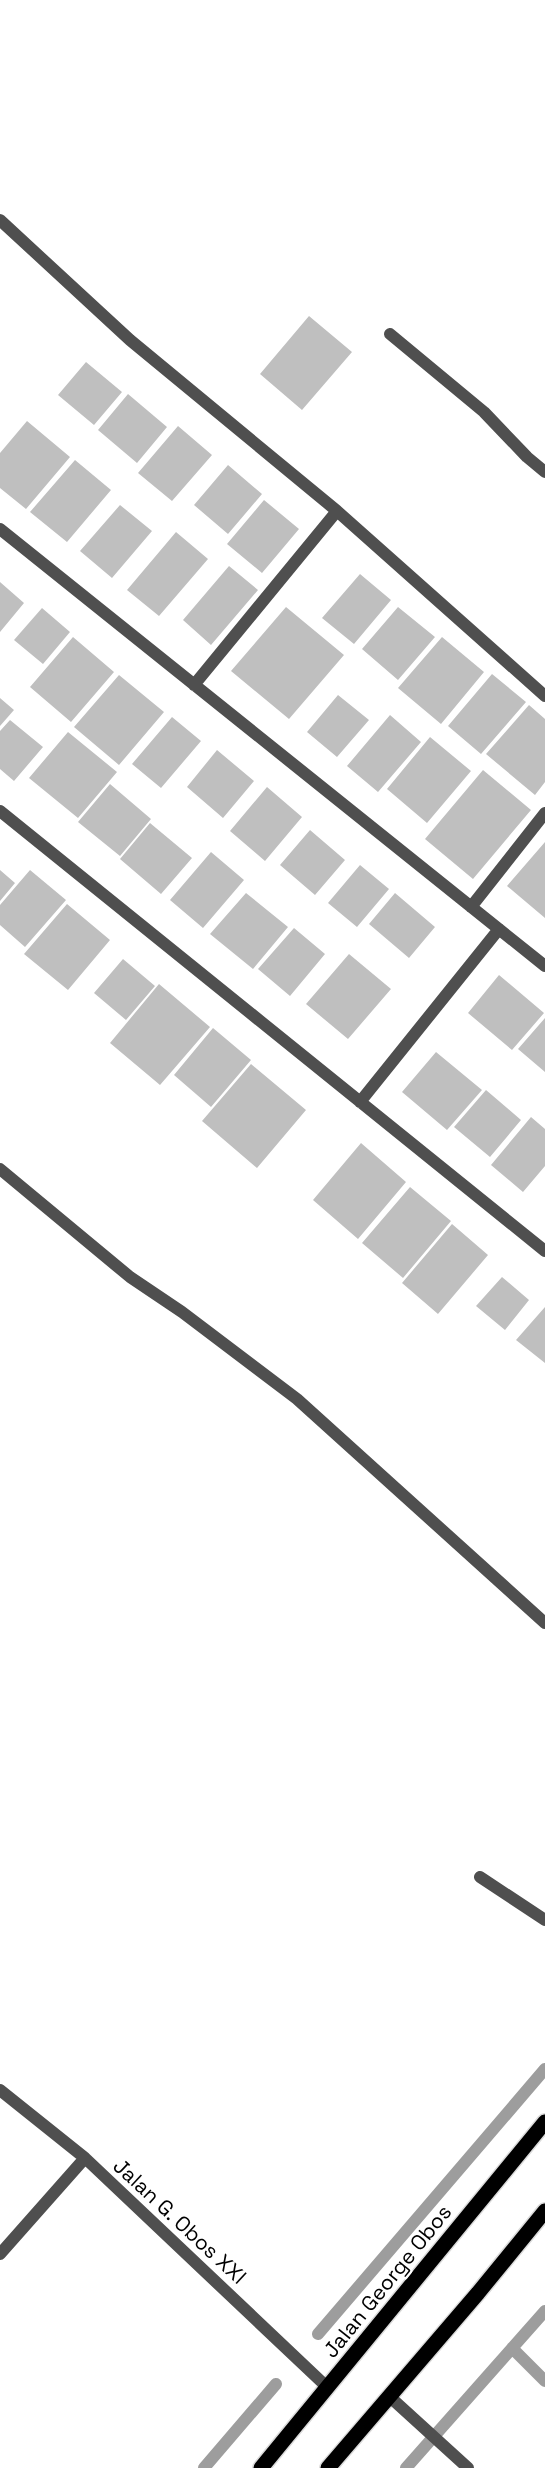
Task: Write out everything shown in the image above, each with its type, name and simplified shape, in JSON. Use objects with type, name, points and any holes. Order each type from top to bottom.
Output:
[{"type":"main road","name":"Jalan George Obos","points":[[261,2468],[545,2122]]},
{"type":"main road","points":[[328,2468],[545,2211]]},
{"type":"street","points":[[0,220],[130,340],[337,511],[545,696]]},
{"type":"street","points":[[390,333],[484,412],[527,457],[545,472]]},
{"type":"street","points":[[194,685],[337,511]]},
{"type":"street","points":[[0,529],[545,966]]},
{"type":"street","points":[[0,811],[545,1251]]},
{"type":"street","points":[[471,907],[545,813]]},
{"type":"street","points":[[360,1102],[499,929]]},
{"type":"street","points":[[0,1169],[130,1277],[182,1312],[297,1399],[545,1623]]},
{"type":"street","points":[[480,1877],[545,1920]]},
{"type":"street","name":"Jalan G. Obos XXI","points":[[0,2091],[85,2158],[327,2387]]},
{"type":"street","points":[[0,2254],[85,2158]]},
{"type":"street","points":[[390,2397],[426,2432],[466,2465]]},
{"type":"building","points":[[309,316],[352,352],[302,410],[260,374]]},
{"type":"building","points":[[86,362],[122,392],[94,425],[58,395]]},
{"type":"building","points":[[128,394],[167,427],[137,463],[98,430]]},
{"type":"building","points":[[27,421],[70,457],[26,509],[0,488],[0,453]]},
{"type":"building","points":[[178,426],[212,455],[172,501],[138,473]]},
{"type":"building","points":[[75,460],[111,490],[67,542],[30,512]]},
{"type":"building","points":[[228,465],[262,494],[228,534],[194,505]]},
{"type":"building","points":[[264,500],[299,529],[262,573],[227,544]]},
{"type":"building","points":[[120,505],[152,531],[112,578],[80,551]]},
{"type":"building","points":[[176,532],[208,559],[159,616],[127,590]]},
{"type":"building","points":[[229,566],[258,590],[211,645],[183,620]]},
{"type":"building","points":[[360,574],[391,600],[354,644],[322,618]]},
{"type":"building","points":[[0,582],[24,603],[0,632]]},
{"type":"building","points":[[286,607],[344,655],[289,719],[231,671]]},
{"type":"building","points":[[398,607],[435,637],[398,680],[362,649]]},
{"type":"building","points":[[42,608],[70,632],[43,664],[14,640]]},
{"type":"building","points":[[73,637],[114,672],[71,722],[30,687]]},
{"type":"building","points":[[442,637],[484,672],[441,724],[398,688]]},
{"type":"building","points":[[492,674],[526,702],[481,754],[448,726]]},
{"type":"building","points":[[119,675],[164,712],[119,765],[74,727]]},
{"type":"building","points":[[338,695],[369,720],[337,757],[307,732]]},
{"type":"building","points":[[0,698],[14,710],[0,726]]},
{"type":"building","points":[[529,705],[545,719],[545,782],[535,795],[486,754]]},
{"type":"building","points":[[390,715],[421,742],[378,792],[347,766]]},
{"type":"building","points":[[172,717],[201,741],[161,788],[132,764]]},
{"type":"building","points":[[10,720],[43,747],[14,781],[0,769],[0,731]]},
{"type":"building","points":[[68,732],[117,772],[78,818],[29,778]]},
{"type":"building","points":[[430,737],[471,771],[427,823],[387,789]]},
{"type":"building","points":[[217,750],[254,781],[223,818],[187,787]]},
{"type":"building","points":[[483,770],[531,810],[473,879],[425,839]]},
{"type":"building","points":[[110,784],[151,819],[120,856],[78,822]]},
{"type":"building","points":[[267,787],[302,817],[265,861],[230,831]]},
{"type":"building","points":[[150,823],[192,858],[161,894],[120,859]]},
{"type":"building","points":[[310,830],[345,860],[315,895],[280,865]]},
{"type":"building","points":[[545,842],[545,918],[507,886]]},
{"type":"building","points":[[211,852],[244,880],[203,928],[170,900]]},
{"type":"building","points":[[360,865],[389,889],[357,927],[328,903]]},
{"type":"building","points":[[0,870],[15,883],[0,901]]},
{"type":"building","points":[[30,870],[66,900],[25,947],[0,925],[0,905]]},
{"type":"building","points":[[246,893],[288,927],[253,969],[210,934]]},
{"type":"building","points":[[395,893],[435,927],[409,958],[369,924]]},
{"type":"building","points":[[67,904],[110,940],[68,990],[24,954]]},
{"type":"building","points":[[294,928],[325,954],[290,996],[258,969]]},
{"type":"building","points":[[349,954],[391,989],[348,1039],[306,1004]]},
{"type":"building","points":[[123,959],[155,986],[126,1020],[94,993]]},
{"type":"building","points":[[499,975],[544,1013],[512,1050],[468,1013]]},
{"type":"building","points":[[159,984],[210,1027],[160,1085],[110,1043]]},
{"type":"building","points":[[545,1018],[545,1072],[518,1049]]},
{"type":"building","points":[[213,1028],[251,1060],[211,1107],[174,1075]]},
{"type":"building","points":[[436,1052],[482,1090],[447,1130],[402,1092]]},
{"type":"building","points":[[251,1064],[306,1110],[257,1168],[202,1121]]},
{"type":"building","points":[[486,1090],[521,1120],[490,1157],[454,1127]]},
{"type":"building","points":[[531,1117],[545,1129],[545,1166],[523,1192],[491,1165]]},
{"type":"building","points":[[361,1143],[406,1182],[358,1239],[313,1200]]},
{"type":"building","points":[[410,1187],[451,1221],[403,1278],[362,1243]]},
{"type":"building","points":[[452,1224],[488,1255],[438,1314],[402,1283]]},
{"type":"building","points":[[502,1277],[529,1300],[505,1330],[476,1306]]},
{"type":"building","points":[[545,1307],[545,1363],[516,1340]]},
{"type":"waterway","points":[[318,2334],[545,2069]]},
{"type":"waterway","points":[[406,2468],[545,2311]]},
{"type":"waterway","points":[[512,2348],[545,2381]]},
{"type":"waterway","points":[[204,2468],[276,2384]]}]
